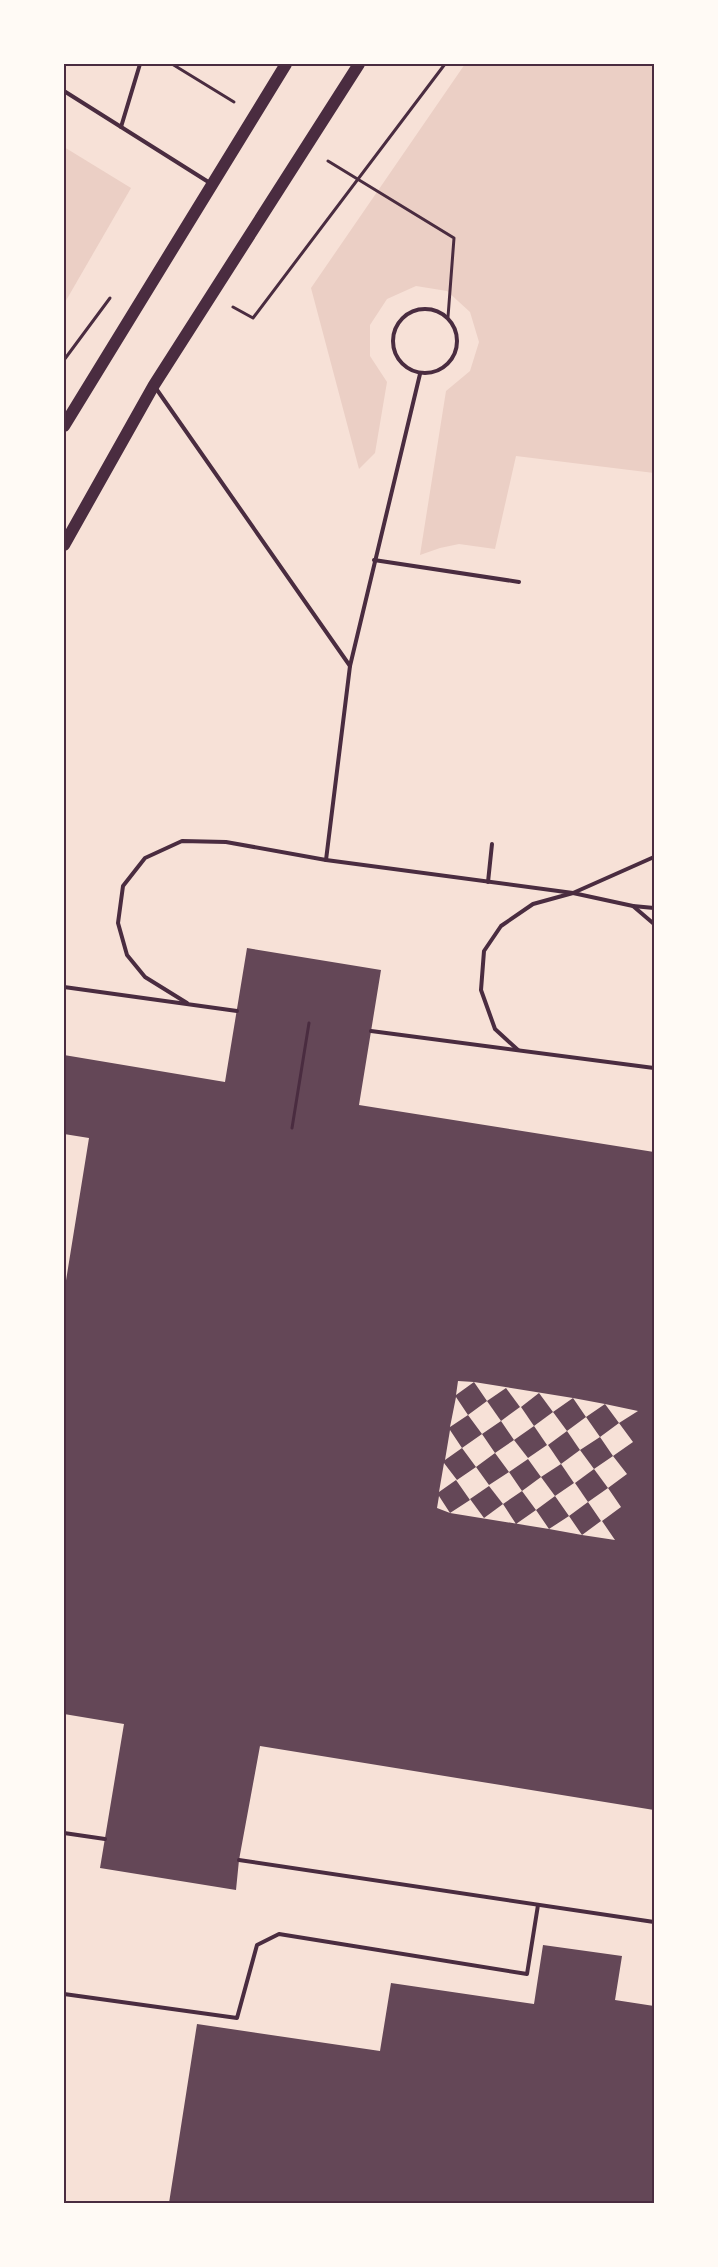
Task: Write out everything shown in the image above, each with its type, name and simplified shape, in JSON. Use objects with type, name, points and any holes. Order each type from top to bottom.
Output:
[{"type":"main road","points":[[64,426],[286,64]]},
{"type":"main road","points":[[64,545],[154,385],[359,64]]},
{"type":"lane","points":[[121,127],[140,64]]},
{"type":"lane","points":[[64,91],[211,184]]},
{"type":"lane","points":[[430,308],[448,317],[458,335],[455,355],[441,371],[420,374],[402,365],[392,347],[395,326],[409,312],[430,308]]},
{"type":"lane","points":[[326,860],[350,666],[420,374]]},
{"type":"lane","points":[[154,385],[350,666]]},
{"type":"lane","points":[[374,560],[519,582]]},
{"type":"lane","points":[[187,1003],[145,976],[127,955],[118,923],[123,886],[146,858],[182,841],[226,842],[326,860],[573,893],[633,906],[654,908]]},
{"type":"lane","points":[[488,882],[492,844]]},
{"type":"lane","points":[[518,1050],[496,1029],[481,990],[484,951],[501,926],[533,904],[573,893],[654,857]]},
{"type":"lane","points":[[633,906],[654,924]]},
{"type":"lane","points":[[64,986],[237,1011]]},
{"type":"lane","points":[[371,1032],[654,1068]]},
{"type":"lane","points":[[64,1833],[105,1839]]},
{"type":"lane","points":[[239,1860],[654,1922]]},
{"type":"lane","points":[[64,1994],[237,2018],[257,1945],[279,1934],[527,1974],[538,1905]]},
{"type":"path","points":[[253,318],[445,64]]},
{"type":"path","points":[[448,317],[454,238]]},
{"type":"path","points":[[292,1128],[309,1023]]},
{"type":"shaded area","points":[[465,64],[654,64],[654,473],[516,456],[495,549],[459,544],[420,555],[446,391],[470,371],[479,342],[470,312],[447,291],[416,286],[387,299],[370,325],[370,356],[387,382],[375,453],[359,469],[311,288]]},
{"type":"shaded area","points":[[64,147],[131,188],[64,304]]},
{"type":"building","points":[[247,948],[381,970],[359,1105],[654,1152],[654,1810],[260,1746],[239,1860],[236,1890],[100,1868],[124,1724],[64,1714],[64,1293],[89,1138],[64,1134],[64,1055],[225,1082]],"holes":[[[458,1381],[474,1382],[456,1395]],[[474,1382],[638,1411],[619,1423],[633,1442],[613,1456],[627,1474],[608,1488],[621,1507],[602,1521],[615,1540],[450,1513],[470,1500],[456,1480],[439,1492],[444,1463],[457,1480],[476,1467],[462,1448],[482,1434],[468,1415],[487,1401]],[[456,1397],[468,1415],[450,1427]],[[450,1430],[462,1448],[445,1460]],[[439,1496],[450,1513],[437,1508]]]},
{"type":"building","points":[[506,1388],[520,1407],[501,1421],[487,1401]]},
{"type":"building","points":[[539,1393],[553,1412],[534,1426],[521,1407]]},
{"type":"building","points":[[573,1398],[586,1417],[567,1431],[553,1412]]},
{"type":"building","points":[[605,1404],[619,1423],[600,1437],[586,1417]]},
{"type":"building","points":[[501,1421],[514,1440],[495,1453],[482,1434]]},
{"type":"building","points":[[534,1426],[547,1445],[528,1458],[514,1440]]},
{"type":"building","points":[[567,1431],[580,1450],[561,1464],[548,1445]]},
{"type":"building","points":[[600,1437],[613,1456],[594,1469],[580,1450]]},
{"type":"building","points":[[495,1453],[509,1472],[489,1485],[476,1467]]},
{"type":"building","points":[[528,1459],[541,1477],[522,1491],[509,1472]]},
{"type":"building","points":[[561,1464],[574,1483],[555,1496],[541,1477]]},
{"type":"building","points":[[594,1469],[608,1488],[588,1502],[575,1483]]},
{"type":"building","points":[[489,1486],[503,1504],[484,1518],[470,1499]]},
{"type":"building","points":[[522,1491],[536,1510],[516,1524],[503,1504]]},
{"type":"building","points":[[555,1496],[569,1516],[549,1529],[536,1510]]},
{"type":"building","points":[[588,1502],[601,1521],[582,1535],[569,1516]]},
{"type":"building","points":[[543,1945],[622,1956],[615,2000],[654,2006],[654,2203],[169,2203],[197,2024],[380,2051],[391,1983],[534,2004]]}]
